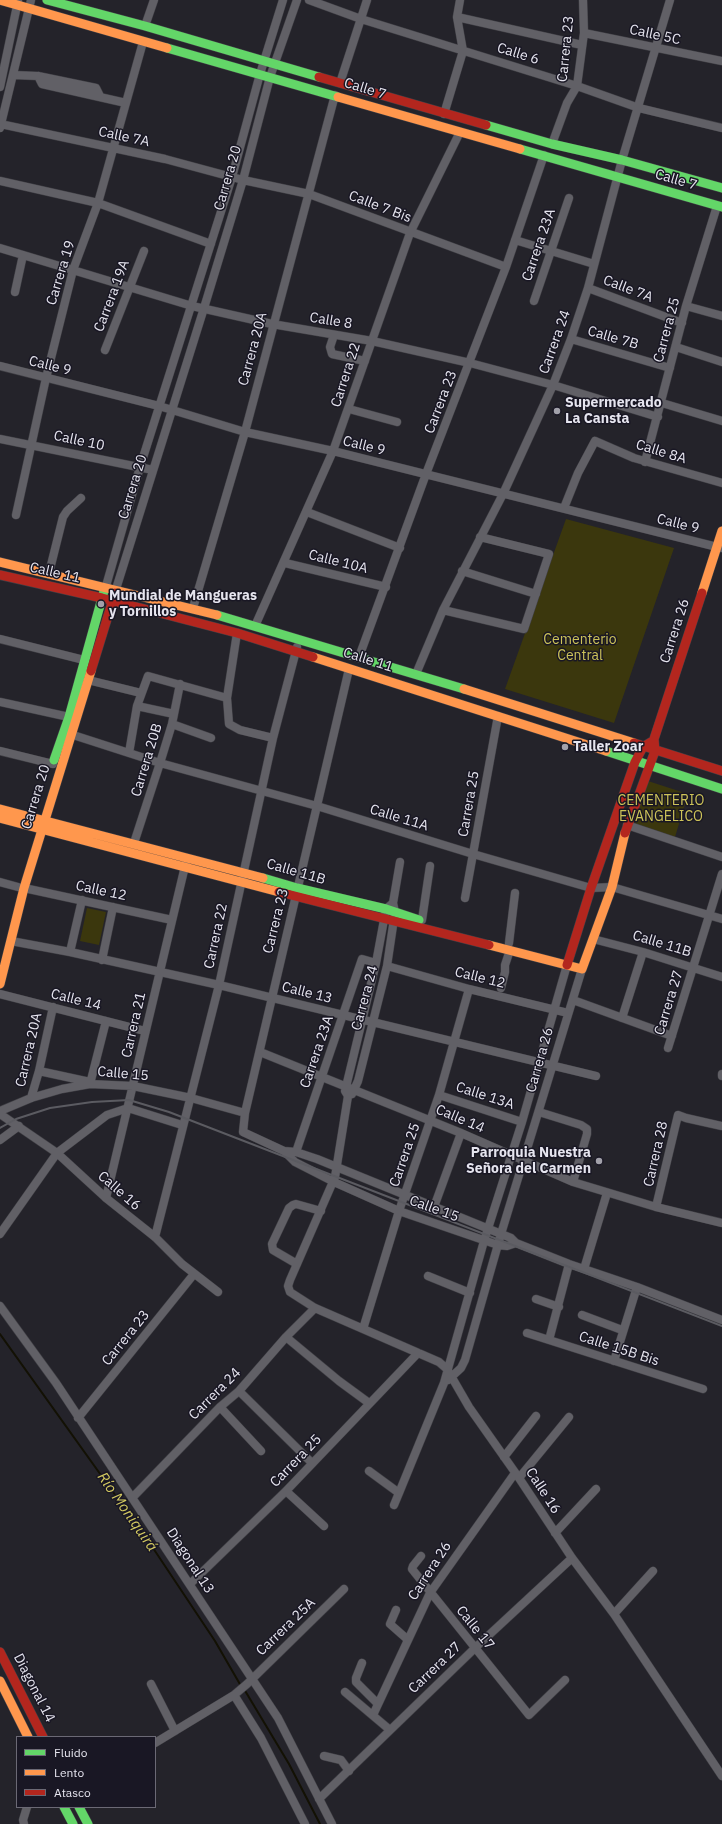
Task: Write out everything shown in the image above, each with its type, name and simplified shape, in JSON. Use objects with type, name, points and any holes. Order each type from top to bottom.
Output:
[{"type":"main road","name":"Calle 7","points":[[0,0],[30,4],[143,42],[335,95],[719,206]]},
{"type":"main road","name":"Calle 7","points":[[47,0],[146,26],[340,82],[444,114],[552,144],[622,160],[722,188]]},
{"type":"main road","name":"Carrera 26","points":[[584,966],[612,888],[627,825],[655,751],[654,739],[720,548],[722,531]]},
{"type":"main road","name":"Calle 11","points":[[0,562],[106,586],[193,608],[416,674],[722,771]]},
{"type":"main road","name":"Calle 11","points":[[0,576],[102,598],[237,633],[722,789]]},
{"type":"main road","name":"Carrera 20","points":[[0,960],[39,824],[53,764],[69,717],[106,586]]},
{"type":"main road","name":"Carrera 20","points":[[39,824],[88,680],[116,589]]},
{"type":"main road","name":"Carrera 26","points":[[568,962],[591,888],[635,762],[643,747],[654,739]]},
{"type":"main road","name":"Calle 11B","points":[[0,809],[39,824],[186,862],[243,872],[296,892]]},
{"type":"main road","name":"Calle 11B","points":[[0,818],[39,824],[134,843],[240,883],[296,892],[391,912],[510,947]]},
{"type":"main road","name":"Carrera 20","points":[[0,984],[11,941],[21,887]]},
{"type":"main road","name":"Calle 11B","points":[[391,912],[510,947],[584,966]]},
{"type":"main road","name":"Diagonal 14","points":[[0,1652],[42,1736]]},
{"type":"main road","name":"Diagonal 14","points":[[0,1681],[28,1736]]},
{"type":"main road","points":[[65,1808],[73,1824]]},
{"type":"main road","points":[[80,1808],[88,1824]]},
{"type":"street","points":[[146,26],[154,0]]},
{"type":"street","name":"Carrera 20","points":[[106,586],[140,467],[232,177],[260,74],[283,0]]},
{"type":"street","name":"Carrera 20","points":[[116,589],[243,180],[270,77],[276,64],[296,0]]},
{"type":"street","name":"Calle 6","points":[[308,0],[361,19],[577,86],[639,108],[722,128]]},
{"type":"street","points":[[340,82],[367,0]]},
{"type":"street","points":[[444,114],[463,51],[457,17],[460,0]]},
{"type":"street","name":"Carrera 23","points":[[552,144],[567,103],[577,86],[584,33],[582,0]]},
{"type":"street","name":"Carrera 24","points":[[416,674],[443,610],[503,494],[553,385],[571,340],[588,288],[619,178],[622,160],[657,48],[670,0]]},
{"type":"street","points":[[0,87],[1,76],[18,2]]},
{"type":"street","points":[[0,125],[30,4]]},
{"type":"street","points":[[457,17],[582,45]]},
{"type":"street","name":"Calle 5C","points":[[584,33],[722,61]]},
{"type":"street","name":"Carrera 19","points":[[16,515],[46,378],[73,270],[98,203],[143,42]]},
{"type":"street","points":[[13,75],[38,76],[42,84],[126,103]]},
{"type":"street","name":"Carrera 20A","points":[[193,608],[245,432],[272,324],[335,95]]},
{"type":"street","name":"Calle 7A","points":[[0,125],[165,159],[243,180]]},
{"type":"street","name":"Carrera 22","points":[[255,626],[285,563],[333,451],[410,233],[460,132]]},
{"type":"street","name":"Carrera 23","points":[[359,657],[386,587],[426,474],[470,364],[506,267],[544,155]]},
{"type":"street","name":"Calle 7 Bis","points":[[243,180],[309,194],[410,233],[506,267]]},
{"type":"street","points":[[0,181],[98,203],[211,244]]},
{"type":"street","name":"Carrera 23A","points":[[534,301],[550,250],[569,198]]},
{"type":"street","name":"Carrera 25","points":[[645,462],[662,403],[686,306],[719,206]]},
{"type":"street","points":[[515,240],[594,264]]},
{"type":"street","name":"Calle 8","points":[[0,248],[192,306],[272,324],[372,341],[470,364],[553,385],[658,417]]},
{"type":"street","name":"Carrera 19A","points":[[105,350],[144,251]]},
{"type":"street","points":[[15,292],[23,255]]},
{"type":"street","name":"Calle 7A","points":[[588,288],[682,323]]},
{"type":"street","points":[[686,306],[722,316]]},
{"type":"street","points":[[334,335],[330,347],[332,354],[365,361]]},
{"type":"street","name":"Calle 7B","points":[[571,340],[670,368]]},
{"type":"street","points":[[676,347],[722,362]]},
{"type":"street","name":"Calle 9","points":[[0,366],[159,406],[171,411],[245,432],[333,451],[720,548]]},
{"type":"street","points":[[662,403],[722,421]]},
{"type":"street","points":[[349,409],[397,422]]},
{"type":"street","name":"Calle 10","points":[[0,439],[153,470]]},
{"type":"street","name":"Calle 8A","points":[[564,508],[578,473],[595,441],[645,462],[722,483]]},
{"type":"street","points":[[49,573],[63,517],[67,511],[81,498]]},
{"type":"street","points":[[307,512],[400,548]]},
{"type":"street","points":[[443,610],[524,629],[549,554],[480,537]]},
{"type":"street","name":"Calle 10A","points":[[285,563],[386,587]]},
{"type":"street","points":[[462,571],[536,594]]},
{"type":"street","points":[[237,633],[227,698],[229,724],[233,728],[273,738]]},
{"type":"street","name":"Carrera 22","points":[[155,1238],[182,1125],[191,1098],[219,985],[240,883],[273,738],[299,639]]},
{"type":"street","points":[[0,640],[84,660]]},
{"type":"street","name":"Carrera 23","points":[[243,1132],[245,1113],[271,998],[349,669]]},
{"type":"street","points":[[129,753],[137,706],[148,676],[227,698]]},
{"type":"street","points":[[88,680],[141,693]]},
{"type":"street","name":"Carrera 20B","points":[[134,843],[172,724],[180,684]]},
{"type":"street","points":[[0,702],[69,717]]},
{"type":"street","points":[[137,706],[174,714]]},
{"type":"street","name":"Carrera 25","points":[[465,898],[498,716]]},
{"type":"street","points":[[172,724],[211,738]]},
{"type":"street","name":"Calle 11A","points":[[70,734],[160,763],[317,806],[473,854],[591,888],[612,888],[722,918]]},
{"type":"street","points":[[0,751],[53,764]]},
{"type":"street","points":[[627,825],[722,857]]},
{"type":"street","name":"Carrera 21","points":[[106,1198],[186,862]]},
{"type":"street","name":"Carrera 24","points":[[354,1090],[387,966],[391,912],[400,862]]},
{"type":"street","points":[[422,920],[430,866]]},
{"type":"street","name":"Carrera 27","points":[[668,1048],[722,874]]},
{"type":"street","name":"Calle 12","points":[[0,882],[172,920]]},
{"type":"street","points":[[501,988],[510,947],[515,893]]},
{"type":"street","points":[[70,952],[82,900]]},
{"type":"street","points":[[102,960],[113,907]]},
{"type":"street","name":"Carrera 24","points":[[288,1286],[334,1182],[348,1096],[345,1091],[376,963],[391,912]]},
{"type":"street","name":"Calle 11B","points":[[593,939],[643,952],[722,977]]},
{"type":"street","name":"Calle 13","points":[[11,941],[70,952],[159,973],[219,985],[596,1076]]},
{"type":"street","points":[[622,1018],[643,952]]},
{"type":"street","name":"Carrera 23A","points":[[296,1152],[362,959],[376,963]]},
{"type":"street","name":"Carrera 26","points":[[394,1505],[444,1383],[484,1241],[522,1122],[538,1062],[568,962]]},
{"type":"street","name":"Calle 12","points":[[387,966],[470,989],[568,1013]]},
{"type":"street","name":"Carrera 26","points":[[444,1383],[461,1368],[465,1360],[552,1065],[584,966]]},
{"type":"street","name":"Carrera 25","points":[[363,1329],[399,1211],[439,1095],[470,989]]},
{"type":"street","name":"Calle 14","points":[[0,994],[145,1031]]},
{"type":"street","points":[[573,1000],[672,1036]]},
{"type":"street","name":"Carrera 20A","points":[[31,1098],[39,1071],[53,1007]]},
{"type":"street","points":[[39,1071],[90,1083],[106,1021]]},
{"type":"street","name":"Calle 14","points":[[260,1052],[461,1133],[573,1182],[656,1207],[721,1220]]},
{"type":"street","name":"Calle 15","points":[[0,1112],[31,1098],[90,1083],[133,1086],[191,1098],[245,1113]]},
{"type":"street","points":[[348,1096],[353,1093],[354,1090]]},
{"type":"street","name":"Calle 13A","points":[[439,1095],[522,1122]]},
{"type":"street","points":[[0,1234],[57,1153],[107,1115],[128,1108],[182,1125]]},
{"type":"street","name":"Calle 16","points":[[0,1112],[57,1153],[106,1198],[155,1238],[194,1274],[218,1292]]},
{"type":"street","points":[[539,1112],[581,1125],[587,1129],[587,1134],[573,1182]]},
{"type":"street","name":"Carrera 28","points":[[656,1207],[678,1114],[686,1118],[722,1126]]},
{"type":"street","points":[[0,1140],[19,1126]]},
{"type":"street","name":"Calle 15","points":[[243,1132],[284,1151],[296,1152],[336,1167],[511,1238],[516,1243],[568,1264],[637,1287],[722,1320]]},
{"type":"street","points":[[434,1208],[461,1133]]},
{"type":"street","name":"Calle 15","points":[[284,1151],[295,1162],[334,1182],[399,1211],[498,1245],[507,1246],[516,1243]]},
{"type":"street","points":[[584,1269],[606,1193]]},
{"type":"street","points":[[297,1264],[273,1250],[272,1244],[289,1208],[293,1205],[296,1204],[321,1211]]},
{"type":"street","points":[[549,1340],[559,1307],[568,1264]]},
{"type":"street","name":"Carrera 23","points":[[78,1418],[194,1274]]},
{"type":"street","points":[[428,1276],[470,1293]]},
{"type":"street","name":"Calle 16","points":[[288,1286],[290,1292],[296,1297],[316,1308],[439,1362],[447,1369],[469,1407],[517,1475],[572,1558],[614,1614],[722,1776]]},
{"type":"street","points":[[614,1361],[622,1330],[637,1287]]},
{"type":"street","points":[[536,1299],[559,1307]]},
{"type":"street","name":"Diagonal 13","points":[[0,1306],[10,1322],[56,1383],[190,1584],[249,1682],[278,1718],[332,1824]]},
{"type":"street","name":"Carrera 24","points":[[132,1498],[220,1407],[239,1391],[286,1338],[316,1308]]},
{"type":"street","name":"Diagonal 13","points":[[0,1314],[10,1322]]},
{"type":"street","points":[[582,1315],[622,1330]]},
{"type":"street","name":"Calle 15B Bis","points":[[526,1333],[703,1389]]},
{"type":"street","points":[[286,1338],[369,1403]]},
{"type":"street","name":"Carrera 25","points":[[190,1584],[286,1491],[418,1353]]},
{"type":"street","points":[[239,1391],[312,1463]]},
{"type":"street","points":[[220,1407],[261,1450]]},
{"type":"street","points":[[504,1457],[536,1416]]},
{"type":"street","name":"Carrera 26","points":[[373,1715],[407,1639],[430,1593],[517,1475],[569,1417]]},
{"type":"street","points":[[369,1471],[399,1493]]},
{"type":"street","points":[[555,1533],[596,1489]]},
{"type":"street","points":[[286,1491],[324,1526]]},
{"type":"street","name":"Calle 17","points":[[421,1556],[412,1566],[412,1569],[529,1715],[566,1680]]},
{"type":"street","name":"Carrera 27","points":[[319,1800],[475,1648],[572,1558]]},
{"type":"street","points":[[614,1614],[653,1571]]},
{"type":"street","name":"Carrera 25A","points":[[156,1742],[236,1693],[344,1589]]},
{"type":"street","points":[[396,1610],[390,1624],[407,1639]]},
{"type":"street","points":[[362,1663],[356,1678],[356,1682],[378,1704]]},
{"type":"street","points":[[151,1684],[175,1731]]},
{"type":"street","points":[[345,1692],[390,1730]]},
{"type":"street","points":[[236,1693],[306,1824]]},
{"type":"street","points":[[324,1756],[341,1760],[349,1770]]},
{"type":"street","points":[[24,1824],[23,1820],[27,1808]]},
{"type":"green space","name":"Cementerio Central","points":[[566,519],[674,548],[614,723],[505,689]]},
{"type":"green space","name":"CEMENTERIO EVANGELICO","points":[[648,781],[688,794],[675,837],[634,825]]},
{"type":"green space","points":[[87,908],[106,912],[99,945],[80,941]]},
{"type":"waterway","name":"Río Moniquirá","points":[[0,1334],[151,1545],[215,1641],[241,1686]]},
{"type":"waterway","points":[[244,1689],[289,1764],[320,1824]]},
{"type":"railway","points":[[0,1128],[16,1119],[50,1108],[92,1102],[129,1100],[169,1112],[722,1326]]},
{"type":"traffic: fast","points":[[47,0],[145,26],[319,77]]},
{"type":"traffic: fast","points":[[167,48],[338,97]]},
{"type":"traffic: fast","points":[[486,125],[552,144],[622,160],[722,188]]},
{"type":"traffic: fast","points":[[520,149],[722,207]]},
{"type":"traffic: fast","points":[[54,760],[69,717],[104,591]]},
{"type":"traffic: fast","points":[[217,615],[464,689]]},
{"type":"traffic: fast","points":[[606,751],[722,789]]},
{"type":"traffic: fast","points":[[263,878],[297,888],[386,909],[419,920]]},
{"type":"traffic: fast","points":[[65,1808],[73,1824]]},
{"type":"traffic: fast","points":[[80,1808],[88,1824]]},
{"type":"traffic: slow","points":[[0,0],[167,48]]},
{"type":"traffic: slow","points":[[338,97],[520,149]]},
{"type":"traffic: slow","points":[[702,593],[722,531]]},
{"type":"traffic: slow","points":[[0,562],[217,615]]},
{"type":"traffic: slow","points":[[313,657],[606,751]]},
{"type":"traffic: slow","points":[[0,984],[24,888],[91,671]]},
{"type":"traffic: slow","points":[[464,689],[634,743]]},
{"type":"traffic: slow","points":[[0,809],[263,878]]},
{"type":"traffic: slow","points":[[0,818],[279,892]]},
{"type":"traffic: slow","points":[[489,945],[582,969],[612,887],[625,833]]},
{"type":"traffic: slow","points":[[0,1681],[28,1736]]},
{"type":"traffic: jam","points":[[319,77],[486,125]]},
{"type":"traffic: jam","points":[[0,575],[102,598],[237,633],[313,657]]},
{"type":"traffic: jam","points":[[91,671],[115,593]]},
{"type":"traffic: jam","points":[[625,833],[655,751],[654,739],[702,593]]},
{"type":"traffic: jam","points":[[567,965],[591,888],[635,762],[643,747],[651,742]]},
{"type":"traffic: jam","points":[[634,743],[722,771]]},
{"type":"traffic: jam","points":[[279,892],[489,945]]},
{"type":"traffic: jam","points":[[0,1652],[42,1736]]},
{"type":"place","name":"Supermercado La Cansta","points":[[557,411]]},
{"type":"place","name":"Mundial de Mangueras y Tornillos","points":[[101,604]]},
{"type":"place","name":"Taller Zoar","points":[[565,747]]},
{"type":"place","name":"Parroquia Nuestra Señora del Carmen","points":[[599,1161]]}]
